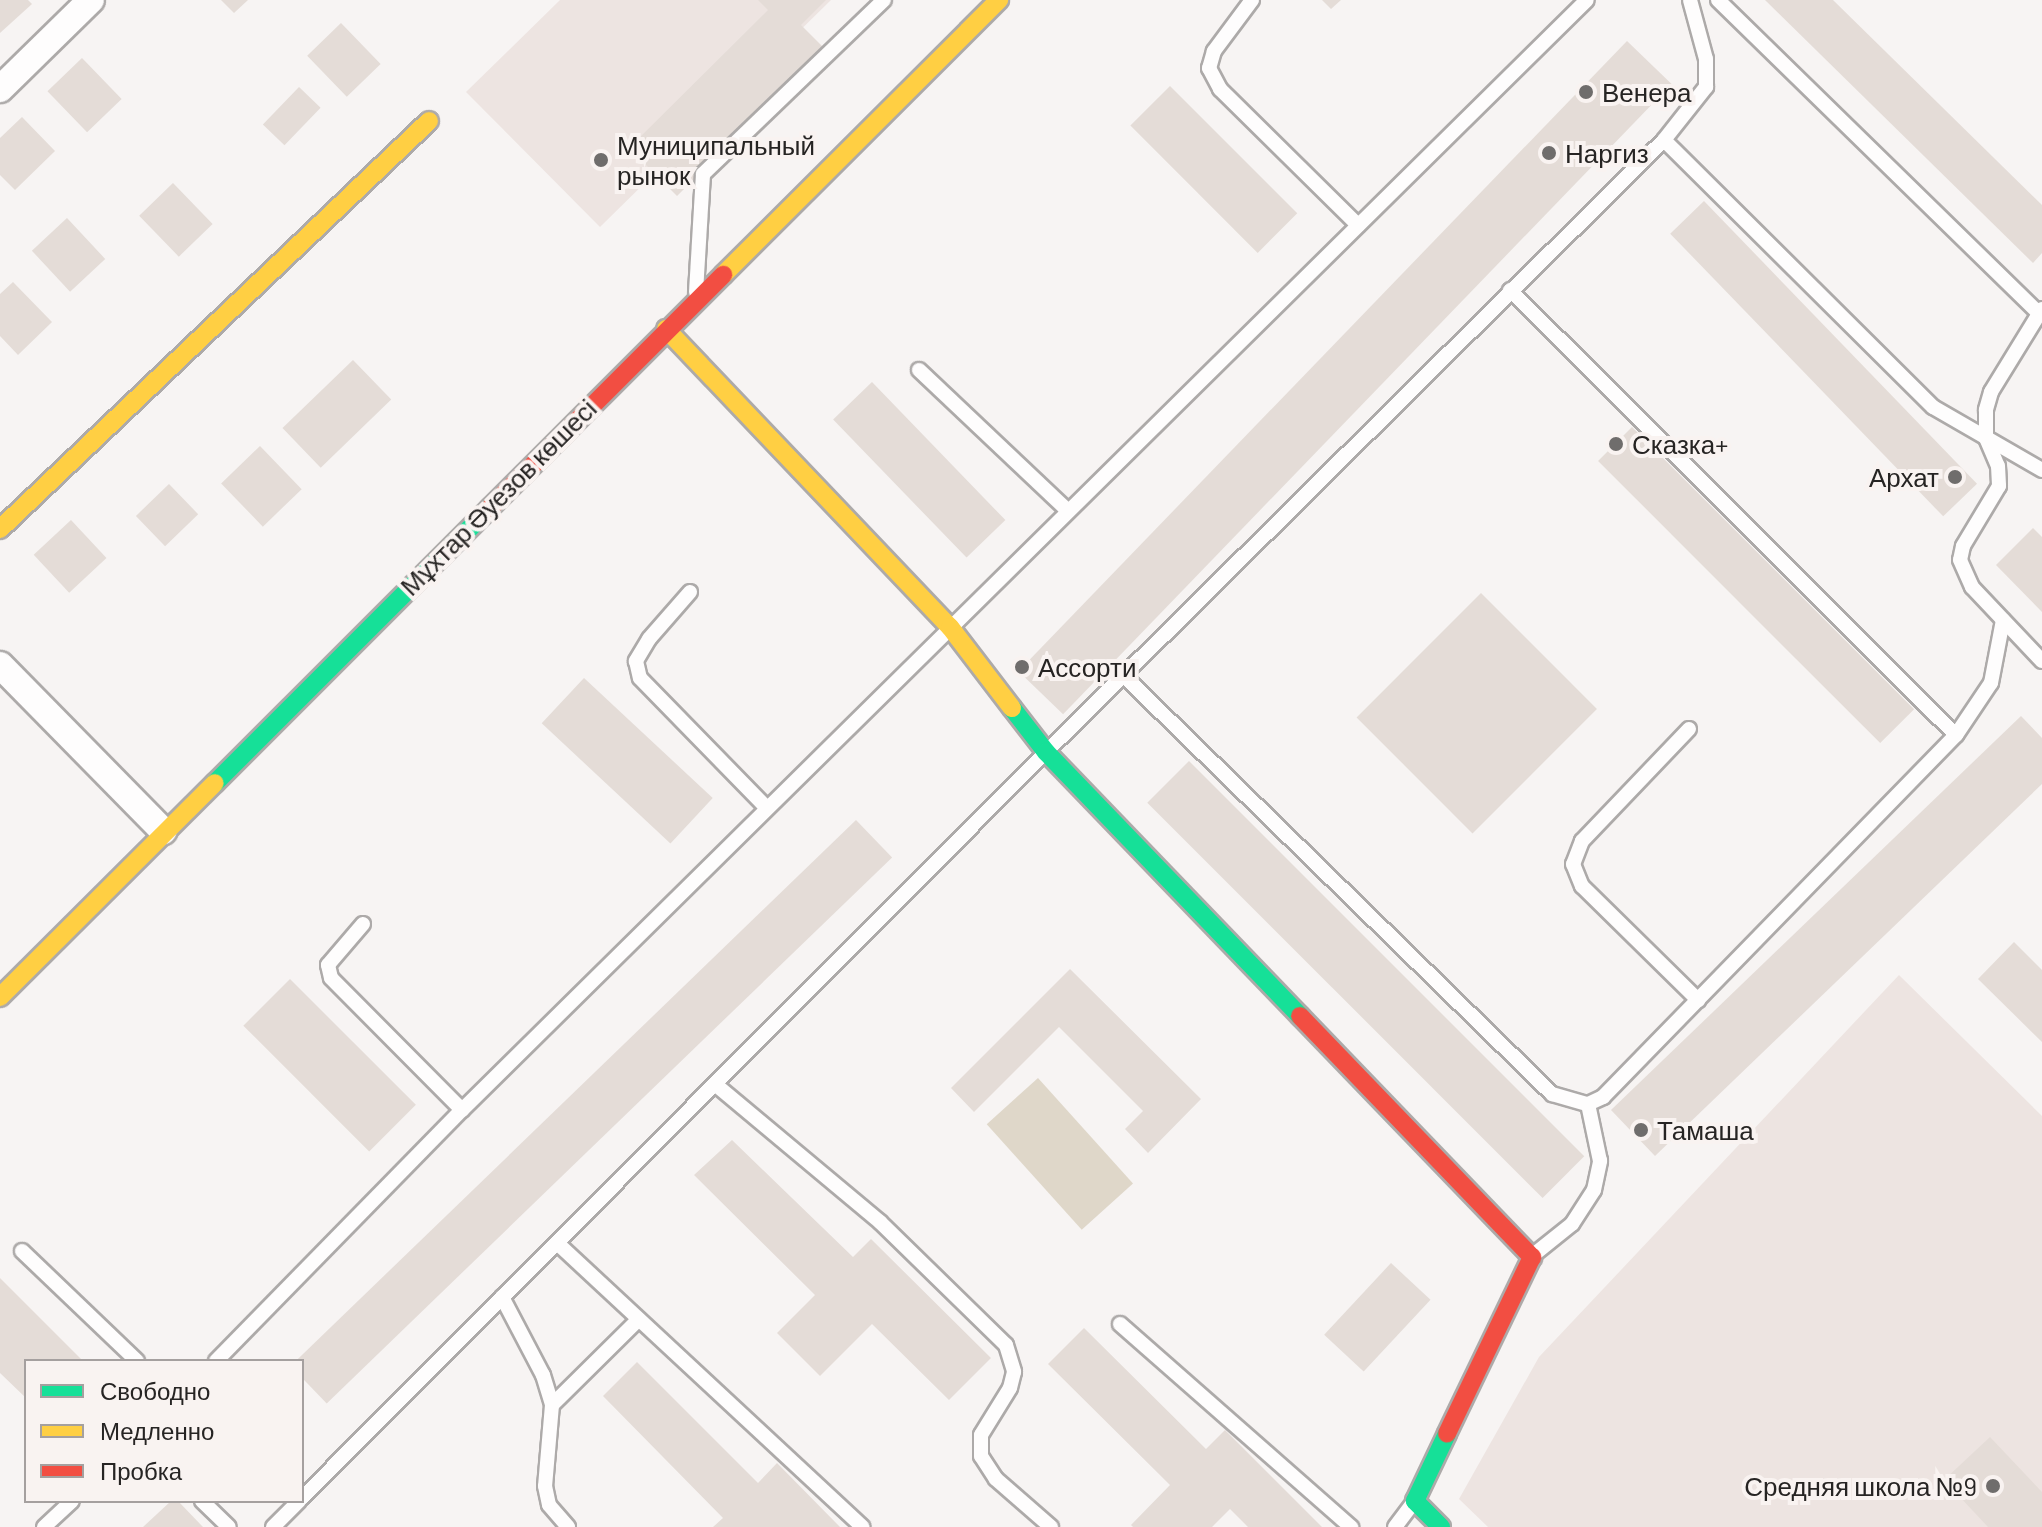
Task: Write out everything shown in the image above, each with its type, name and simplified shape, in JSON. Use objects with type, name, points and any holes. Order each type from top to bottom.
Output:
[{"type":"street","points":[[0,89],[91,0]]},
{"type":"street","name":"Мұхтар Әуезов көшесі","points":[[0,997],[999,0]]},
{"type":"street","points":[[0,529],[429,121]]},
{"type":"street","points":[[666,329],[950,627],[1046,752],[1532,1257],[1415,1501],[1441,1527]]},
{"type":"street","points":[[0,665],[163,831]]},
{"type":"lane","points":[[695,301],[703,174],[884,0]]},
{"type":"lane","points":[[1252,0],[1214,51],[1209,68],[1220,89],[1358,225]]},
{"type":"lane","points":[[218,1359],[462,1110],[1587,0]]},
{"type":"lane","points":[[304,1495],[1123,675],[1664,140],[1706,87],[1706,59],[1690,0]]},
{"type":"lane","points":[[1718,0],[2041,311],[1991,392],[1986,410],[1986,438],[1998,466],[1999,486],[1992,503],[1963,546],[1960,560],[1972,587],[2042,661]]},
{"type":"lane","points":[[1664,140],[1933,407],[2042,470]]},
{"type":"lane","points":[[1510,290],[1956,735]]},
{"type":"lane","points":[[919,370],[1068,511]]},
{"type":"lane","points":[[690,592],[649,639],[636,661],[640,678],[767,808]]},
{"type":"lane","points":[[1123,675],[1552,1094],[1588,1104],[1603,1097],[1956,735],[1991,683],[2003,620]]},
{"type":"lane","points":[[1689,729],[1582,841],[1573,864],[1582,886],[1698,1000]]},
{"type":"lane","points":[[363,924],[328,965],[331,978],[462,1110]]},
{"type":"lane","points":[[715,1084],[880,1222],[1006,1345],[1014,1372],[1010,1388],[981,1435],[981,1456],[996,1479],[1051,1527]]},
{"type":"lane","points":[[1532,1257],[1572,1224],[1594,1190],[1600,1161],[1588,1104]]},
{"type":"lane","points":[[557,1243],[863,1527]]},
{"type":"lane","points":[[22,1251],[135,1359]]},
{"type":"lane","points":[[502,1297],[543,1375],[552,1405],[545,1486],[549,1505],[568,1527]]},
{"type":"lane","points":[[552,1405],[639,1319]]},
{"type":"lane","points":[[1120,1324],[1351,1527]]},
{"type":"lane","points":[[1395,1527],[1415,1501]]},
{"type":"lane","points":[[44,1527],[70,1503]]},
{"type":"lane","points":[[204,1503],[229,1527]]},
{"type":"lane","points":[[273,1527],[296,1503]]},
{"type":"shaded area","name":"Муниципальный рынок","points":[[560,0],[831,0],[600,227],[466,92]]},
{"type":"shaded area","points":[[1899,975],[2042,1116],[2042,1527],[1488,1527],[1459,1499],[1539,1357]]},
{"type":"shaded area","points":[[1038,1078],[1133,1184],[1082,1230],[987,1124]]},
{"type":"building","points":[[0,0],[28,0],[32,4],[0,33]]},
{"type":"building","points":[[221,0],[248,0],[234,13]]},
{"type":"building","points":[[758,0],[826,0],[801,25],[825,49],[677,196],[629,148],[768,10]]},
{"type":"building","points":[[1322,0],[1341,0],[1331,9]]},
{"type":"building","points":[[1765,0],[1833,0],[2042,205],[2042,253],[2033,263]]},
{"type":"building","points":[[341,23],[381,64],[347,97],[307,56]]},
{"type":"building","points":[[1627,41],[1672,84],[1063,714],[1018,671]]},
{"type":"building","points":[[82,58],[122,99],[87,132],[47,91]]},
{"type":"building","points":[[1170,86],[1297,213],[1258,253],[1130,126]]},
{"type":"building","points":[[299,87],[321,108],[284,145],[263,124]]},
{"type":"building","points":[[22,117],[55,151],[15,190],[0,175],[0,138]]},
{"type":"building","points":[[173,183],[213,224],[179,257],[139,216]]},
{"type":"building","points":[[1704,201],[1977,484],[1943,516],[1670,234]]},
{"type":"building","points":[[67,218],[105,259],[70,292],[32,251]]},
{"type":"building","points":[[13,282],[52,322],[18,355],[0,336],[0,294]]},
{"type":"building","points":[[353,360],[391,400],[321,468],[283,428]]},
{"type":"building","points":[[872,382],[1005,520],[967,558],[833,420]]},
{"type":"building","points":[[1632,427],[1914,709],[1880,743],[1598,461]]},
{"type":"building","points":[[260,446],[302,489],[263,527],[221,484]]},
{"type":"building","points":[[169,484],[198,514],[165,546],[136,516]]},
{"type":"building","points":[[71,520],[106,558],[69,593],[34,555]]},
{"type":"building","points":[[2033,528],[2042,537],[2042,612],[1996,565]]},
{"type":"building","points":[[1481,593],[1597,709],[1473,833],[1357,717]]},
{"type":"building","points":[[584,678],[713,798],[670,843],[542,723]]},
{"type":"building","points":[[2021,716],[2042,738],[2042,784],[1655,1156],[1611,1110]]},
{"type":"building","points":[[1189,761],[1584,1156],[1543,1198],[1147,803]]},
{"type":"building","points":[[856,820],[892,857],[327,1403],[304,1380],[304,1359],[298,1359]]},
{"type":"building","points":[[2014,942],[2042,970],[2042,1042],[1978,979]]},
{"type":"building","points":[[1070,969],[1201,1099],[1148,1153],[1125,1129],[1143,1111],[1059,1027],[974,1112],[951,1088]]},
{"type":"building","points":[[290,979],[416,1105],[369,1152],[243,1026]]},
{"type":"building","points":[[732,1140],[853,1257],[871,1239],[991,1358],[949,1400],[872,1324],[820,1376],[777,1333],[815,1295],[694,1175]]},
{"type":"building","points":[[1391,1263],[1430,1300],[1364,1372],[1324,1335]]},
{"type":"building","points":[[0,1278],[81,1359],[24,1359],[24,1396],[0,1373]]},
{"type":"building","points":[[1084,1328],[1206,1449],[1225,1430],[1322,1527],[1248,1527],[1230,1509],[1212,1527],[1133,1527],[1131,1525],[1170,1485],[1048,1364]]},
{"type":"building","points":[[637,1362],[758,1483],[777,1463],[840,1527],[713,1527],[723,1518],[603,1396]]},
{"type":"building","name":"Средняя школа №9","points":[[1990,1437],[2042,1492],[2042,1527],[1988,1527],[1944,1480]]},
{"type":"building","points":[[169,1503],[180,1503],[203,1527],[143,1527]]},
{"type":"traffic: fast","points":[[215,783],[490,508]]},
{"type":"traffic: fast","points":[[1012,708],[1046,752],[1300,1016]]},
{"type":"traffic: fast","points":[[1441,1527],[1415,1501],[1447,1434]]},
{"type":"traffic: slow","points":[[723,275],[999,0]]},
{"type":"traffic: slow","points":[[0,529],[429,121]]},
{"type":"traffic: slow","points":[[666,329],[950,627],[1012,708]]},
{"type":"traffic: slow","points":[[0,997],[215,783]]},
{"type":"traffic: jam","points":[[490,508],[723,275]]},
{"type":"traffic: jam","points":[[1300,1016],[1532,1257],[1447,1434]]},
{"type":"place","name":"Венера","points":[[1586,92]]},
{"type":"place","name":"Наргиз","points":[[1549,153]]},
{"type":"place","name":"Муниципальный рынок","points":[[601,160]]},
{"type":"place","name":"Сказка+","points":[[1616,444]]},
{"type":"place","name":"Архат","points":[[1955,477]]},
{"type":"place","name":"Ассорти","points":[[1022,667]]},
{"type":"place","name":"Тамаша","points":[[1641,1130]]},
{"type":"place","name":"Средняя школа №9","points":[[1993,1486]]}]
